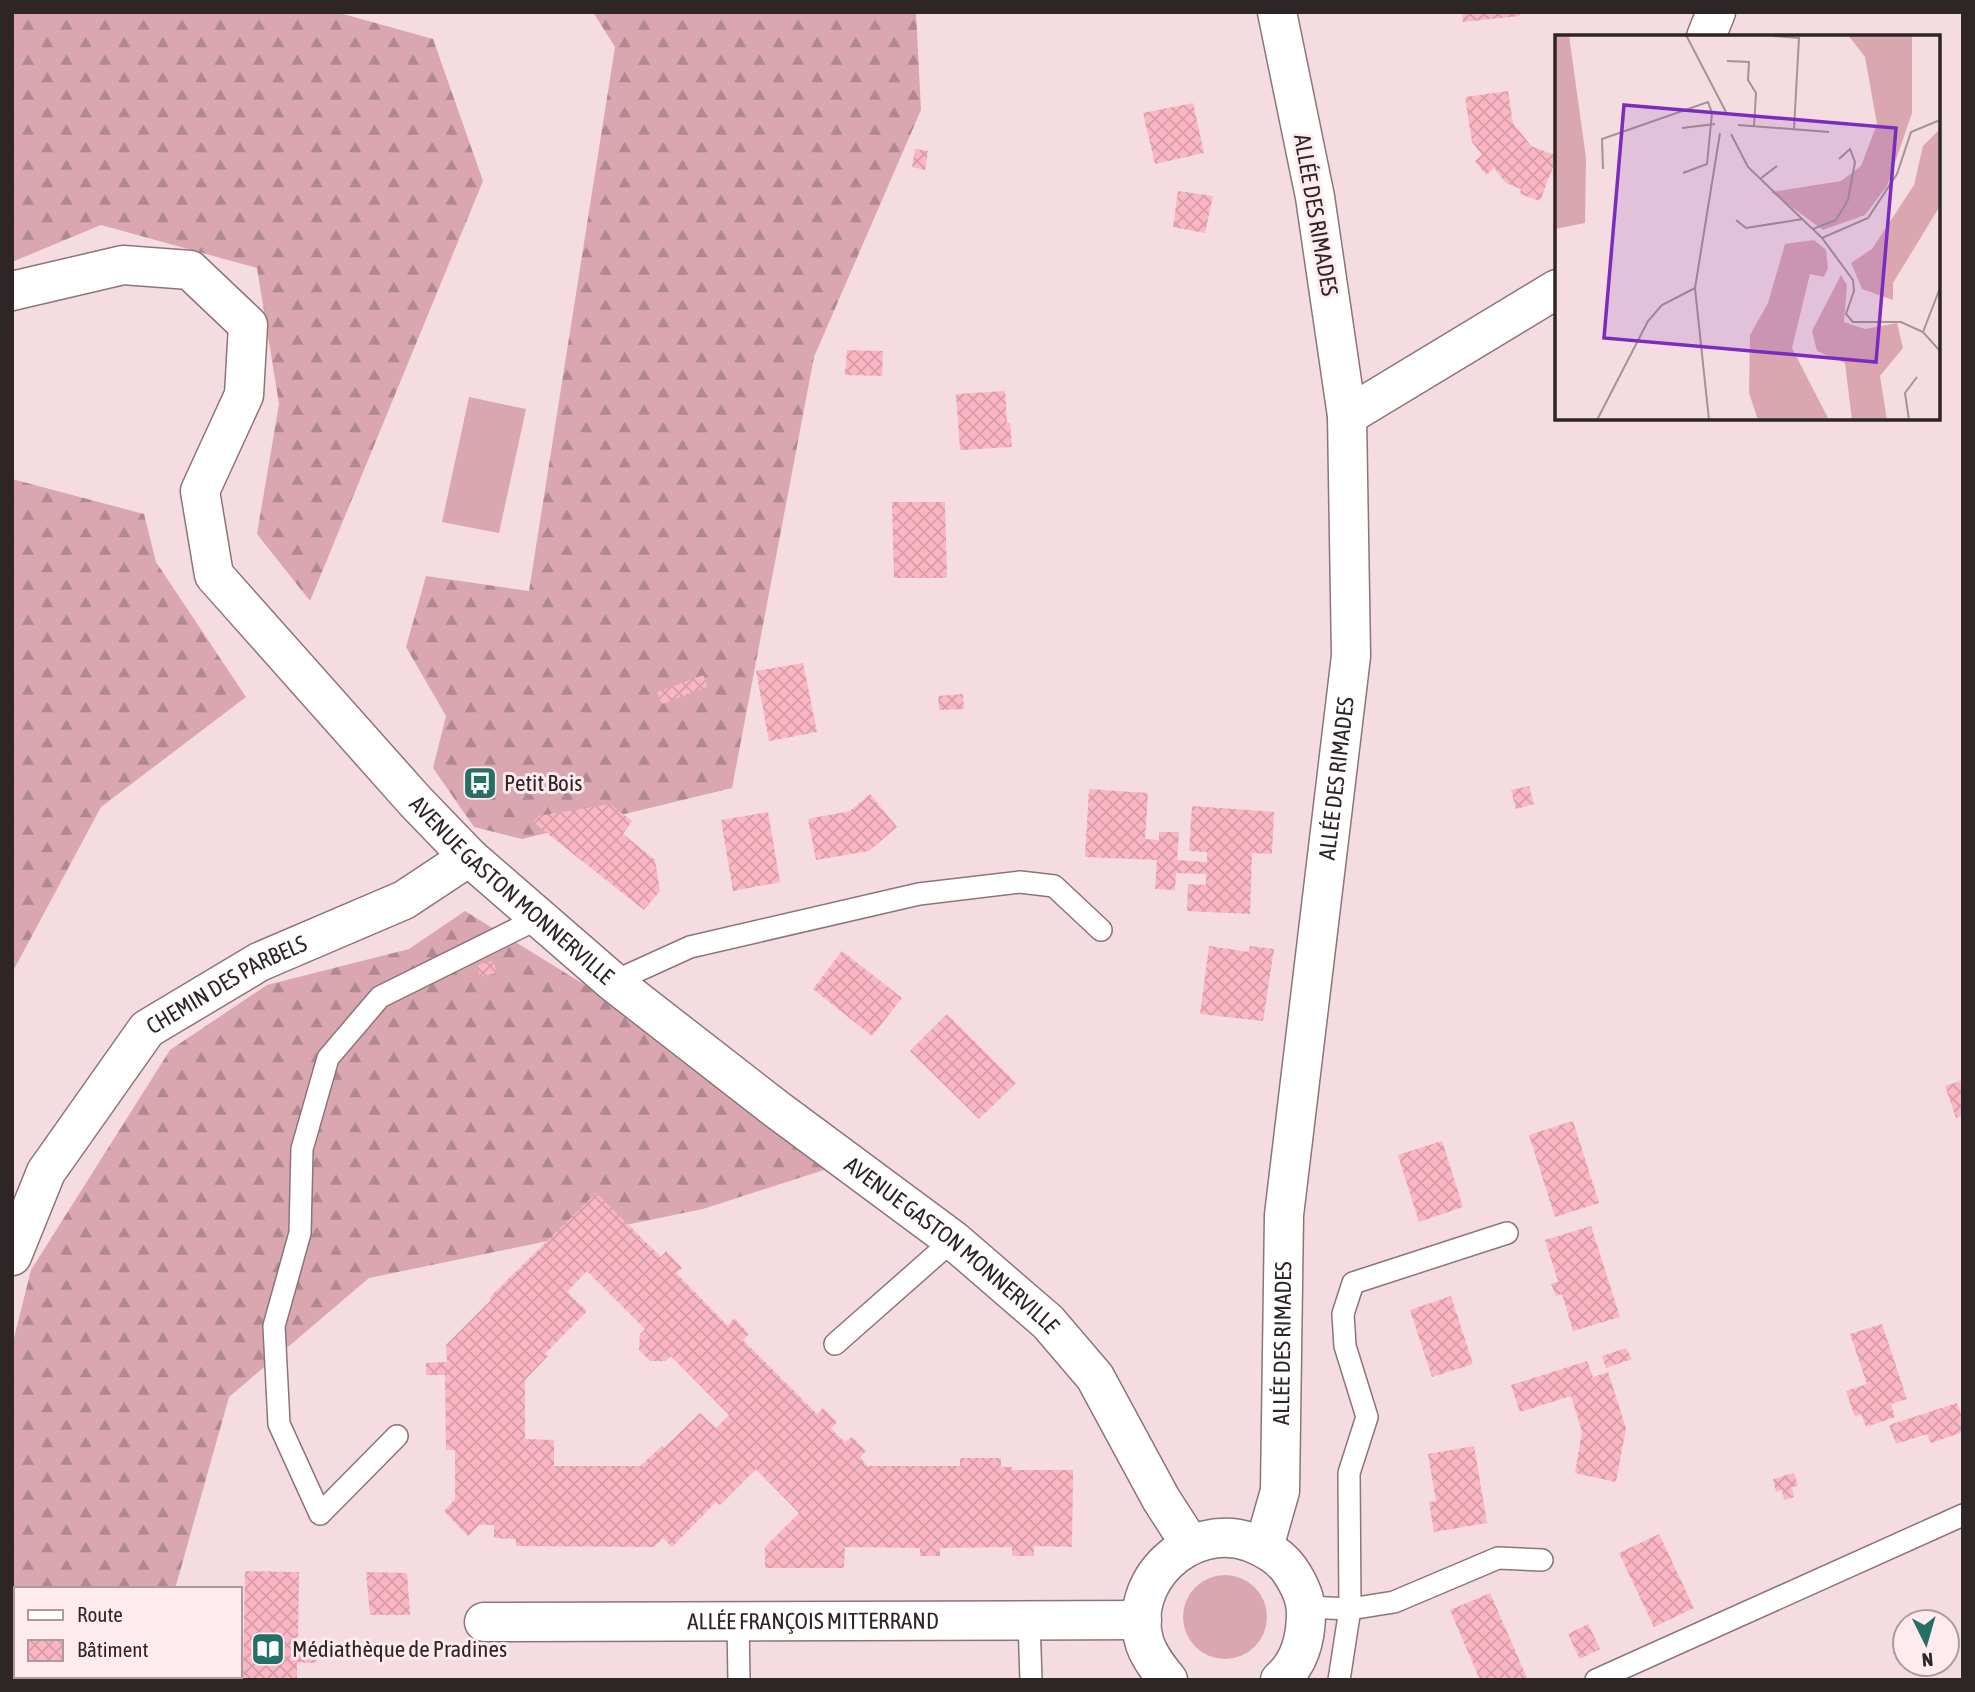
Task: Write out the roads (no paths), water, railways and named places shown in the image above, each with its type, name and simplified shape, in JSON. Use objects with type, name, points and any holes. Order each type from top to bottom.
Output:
[{"type":"street","name":"ALLÉE DES RIMADES","points":[[1264,1547],[1280,1491],[1284,1215],[1351,656],[1347,416],[1315,197],[1277,12]]},
{"type":"street","points":[[1707,35],[1716,12]]},
{"type":"street","name":"AVENUE GASTON MONNERVILLE","points":[[12,291],[123,265],[190,270],[248,325],[244,395],[200,491],[214,575],[415,801],[469,857],[613,982],[775,1108],[953,1240],[1048,1322],[1095,1377],[1161,1499],[1190,1544]]},
{"type":"street","points":[[1347,416],[1555,290]]},
{"type":"street","name":"CHEMIN DES PARBELS","points":[[12,1256],[46,1172],[147,1029],[260,962],[404,900],[469,857]]},
{"type":"street","points":[[1168,1680],[1156,1666],[1145,1644],[1142,1620],[1145,1597],[1154,1575],[1170,1557],[1190,1544],[1214,1538],[1240,1539],[1264,1547],[1284,1562],[1299,1583],[1306,1607],[1306,1632],[1298,1657],[1280,1680]]},
{"type":"street","name":"ALLÉE FRANÇOIS MITTERRAND","points":[[484,1622],[1142,1620]]},
{"type":"lane","points":[[613,982],[690,947],[919,894],[1020,882],[1054,886],[1101,930]]},
{"type":"lane","points":[[397,1436],[320,1514],[279,1424],[278,1410],[274,1326],[300,1233],[302,1149],[328,1058],[380,997],[539,918]]},
{"type":"lane","points":[[1339,1680],[1350,1609],[1349,1473],[1367,1416],[1345,1346],[1343,1314],[1353,1283],[1507,1233]]},
{"type":"lane","points":[[835,1344],[953,1240]]},
{"type":"lane","points":[[1596,1680],[1963,1515]]},
{"type":"lane","points":[[1306,1607],[1350,1609],[1394,1602],[1498,1558],[1542,1560]]},
{"type":"lane","points":[[1030,1620],[1031,1680]]},
{"type":"lane","points":[[738,1622],[739,1680]]},
{"type":"place","name":"Petit Bois","points":[[480,783]]},
{"type":"place","name":"Médiathèque de Pradines","points":[[268,1649]]}]
